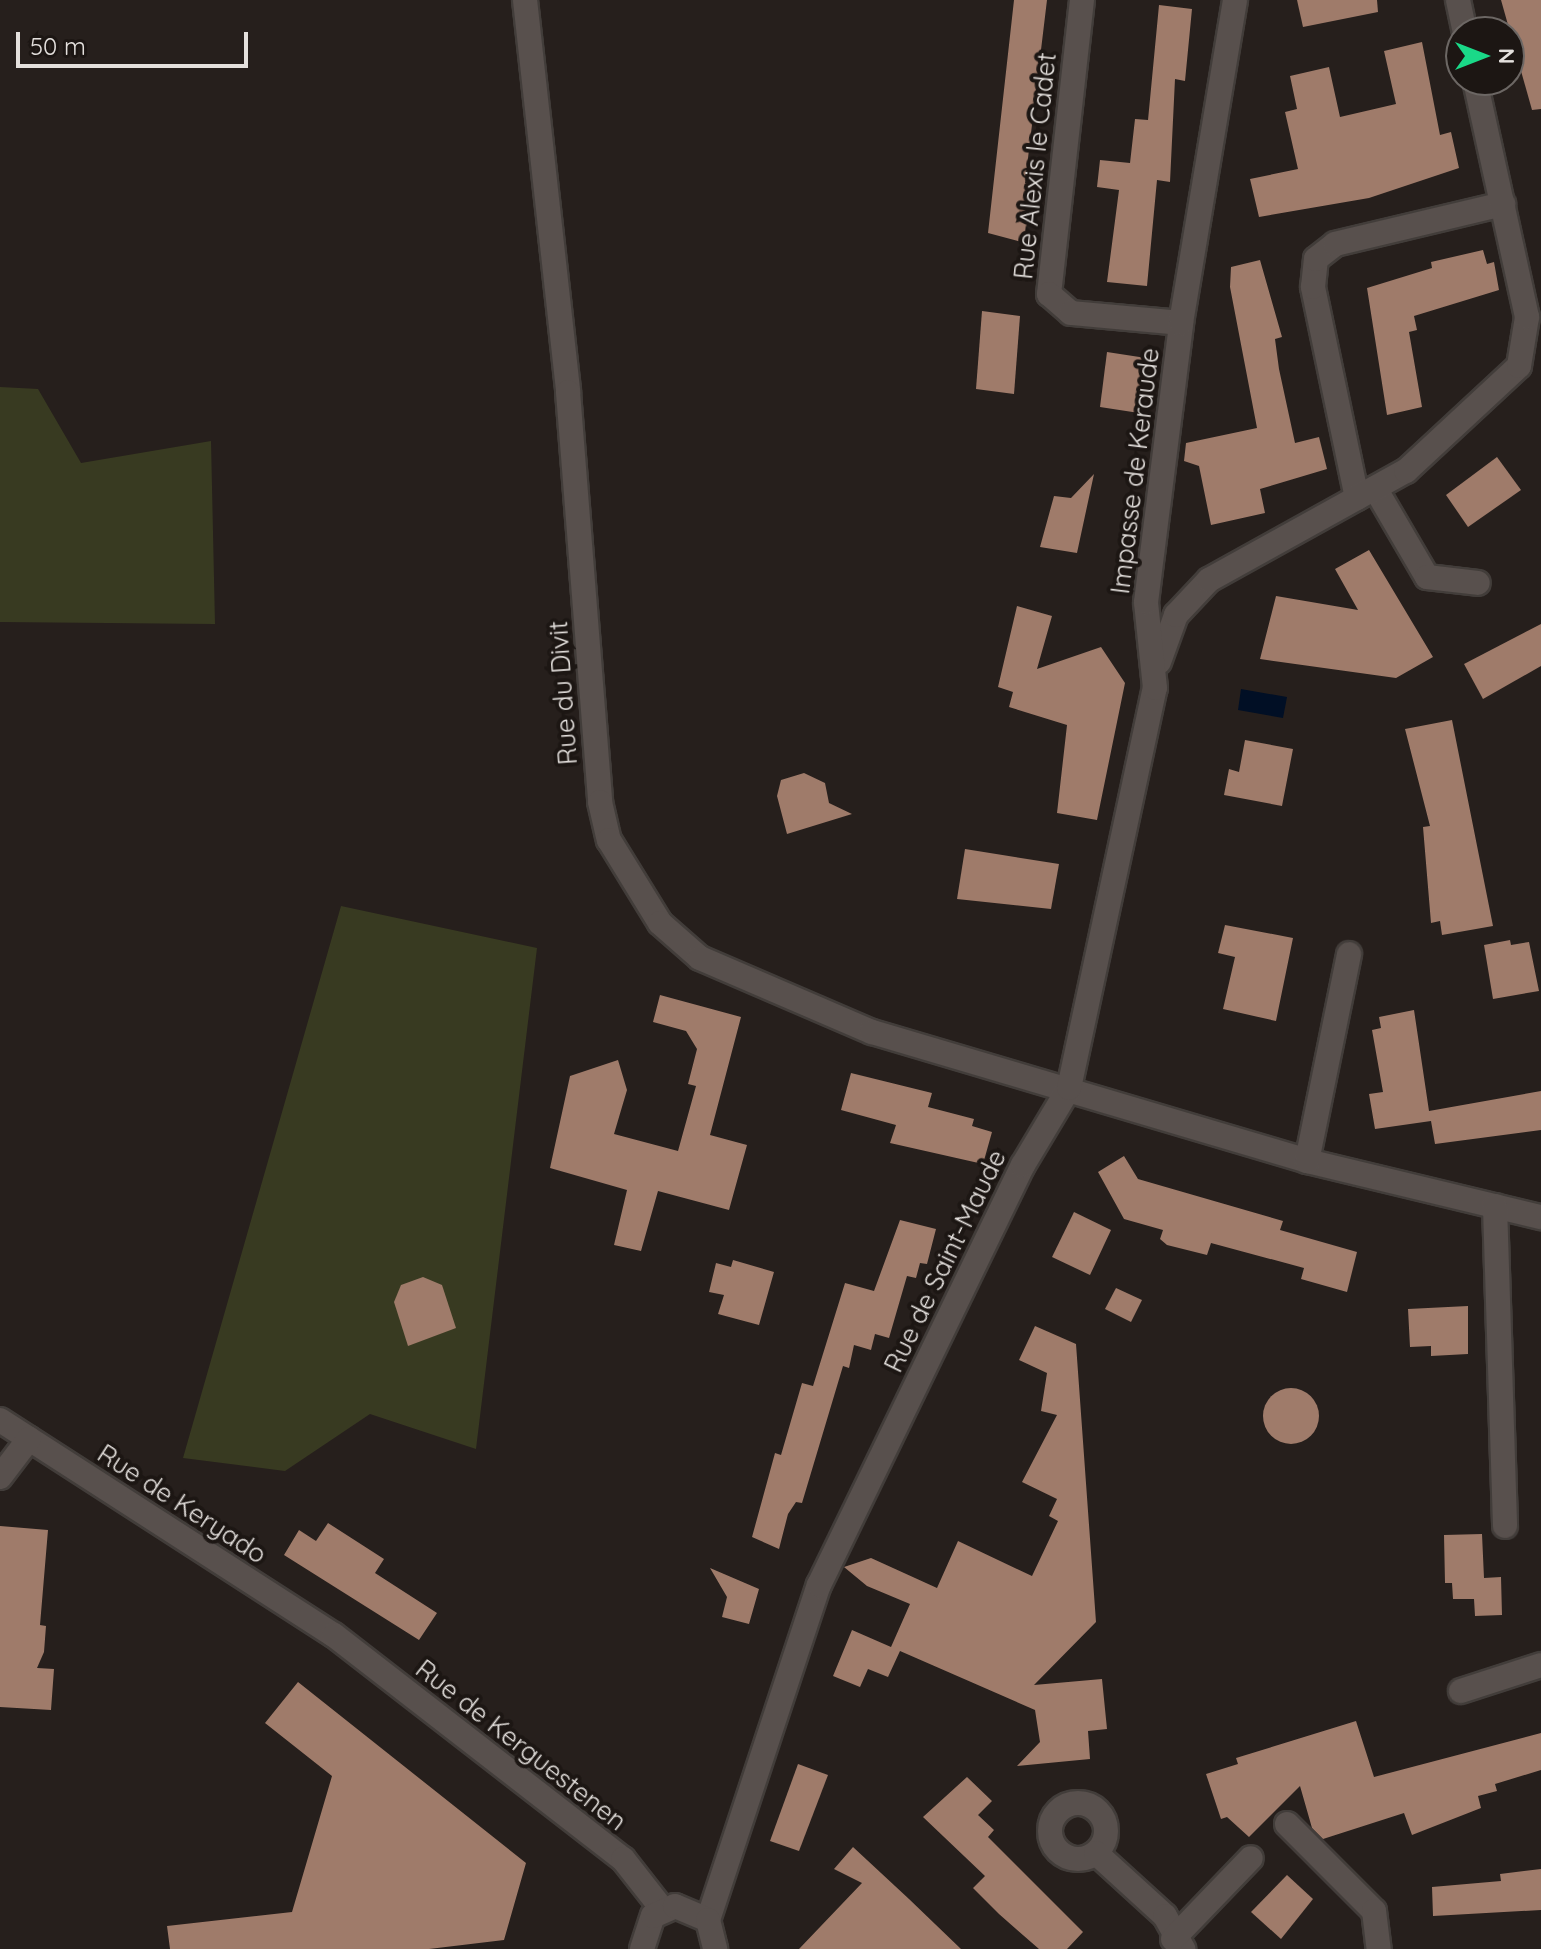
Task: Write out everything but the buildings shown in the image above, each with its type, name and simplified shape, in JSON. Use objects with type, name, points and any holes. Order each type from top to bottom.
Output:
[{"type":"street","name":"Rue du Divit","points":[[525,0],[568,392],[600,802],[609,840],[640,897],[700,958],[872,1032],[1069,1088]]},
{"type":"street","name":"Rue Alexis le Cadet","points":[[1082,0],[1049,294],[1071,313],[1181,323]]},
{"type":"street","name":"Impasse de Keraude","points":[[1069,1088],[1155,688],[1146,602],[1181,323],[1235,0]]},
{"type":"street","points":[[1155,688],[1164,636],[1192,595],[1406,471],[1510,377],[1534,331],[1479,96]]},
{"type":"street","points":[[1478,583],[1427,577],[1366,493],[1313,287],[1316,259],[1335,244],[1503,204]]},
{"type":"street","points":[[1307,1161],[1349,954]]},
{"type":"street","points":[[1069,1088],[1307,1161],[1541,1217]]},
{"type":"street","name":"Rue de Saint-Maude","points":[[708,1920],[819,1585],[1023,1165],[1069,1088]]},
{"type":"street","points":[[1495,1206],[1505,1526]]},
{"type":"street","name":"Rue de Keryado","points":[[0,1420],[334,1635]]},
{"type":"street","points":[[0,1477],[29,1439]]},
{"type":"street","name":"Rue de Kerguestenen","points":[[334,1635],[623,1859],[663,1910]]},
{"type":"street","points":[[1461,1691],[1541,1665]]},
{"type":"street","points":[[1287,1824],[1374,1911],[1379,1949]]},
{"type":"street","points":[[1096,1853],[1165,1916],[1178,1944],[1251,1858]]},
{"type":"street","points":[[642,1949],[646,1926],[663,1910],[687,1907],[708,1920],[715,1949]]},
{"type":"green space","points":[[0,387],[38,389],[81,463],[211,441],[215,624],[0,622]]},
{"type":"green space","points":[[341,906],[537,948],[476,1449],[370,1414],[285,1471],[183,1458]]},
{"type":"water","points":[[1241,689],[1287,697],[1283,718],[1238,710]]}]
